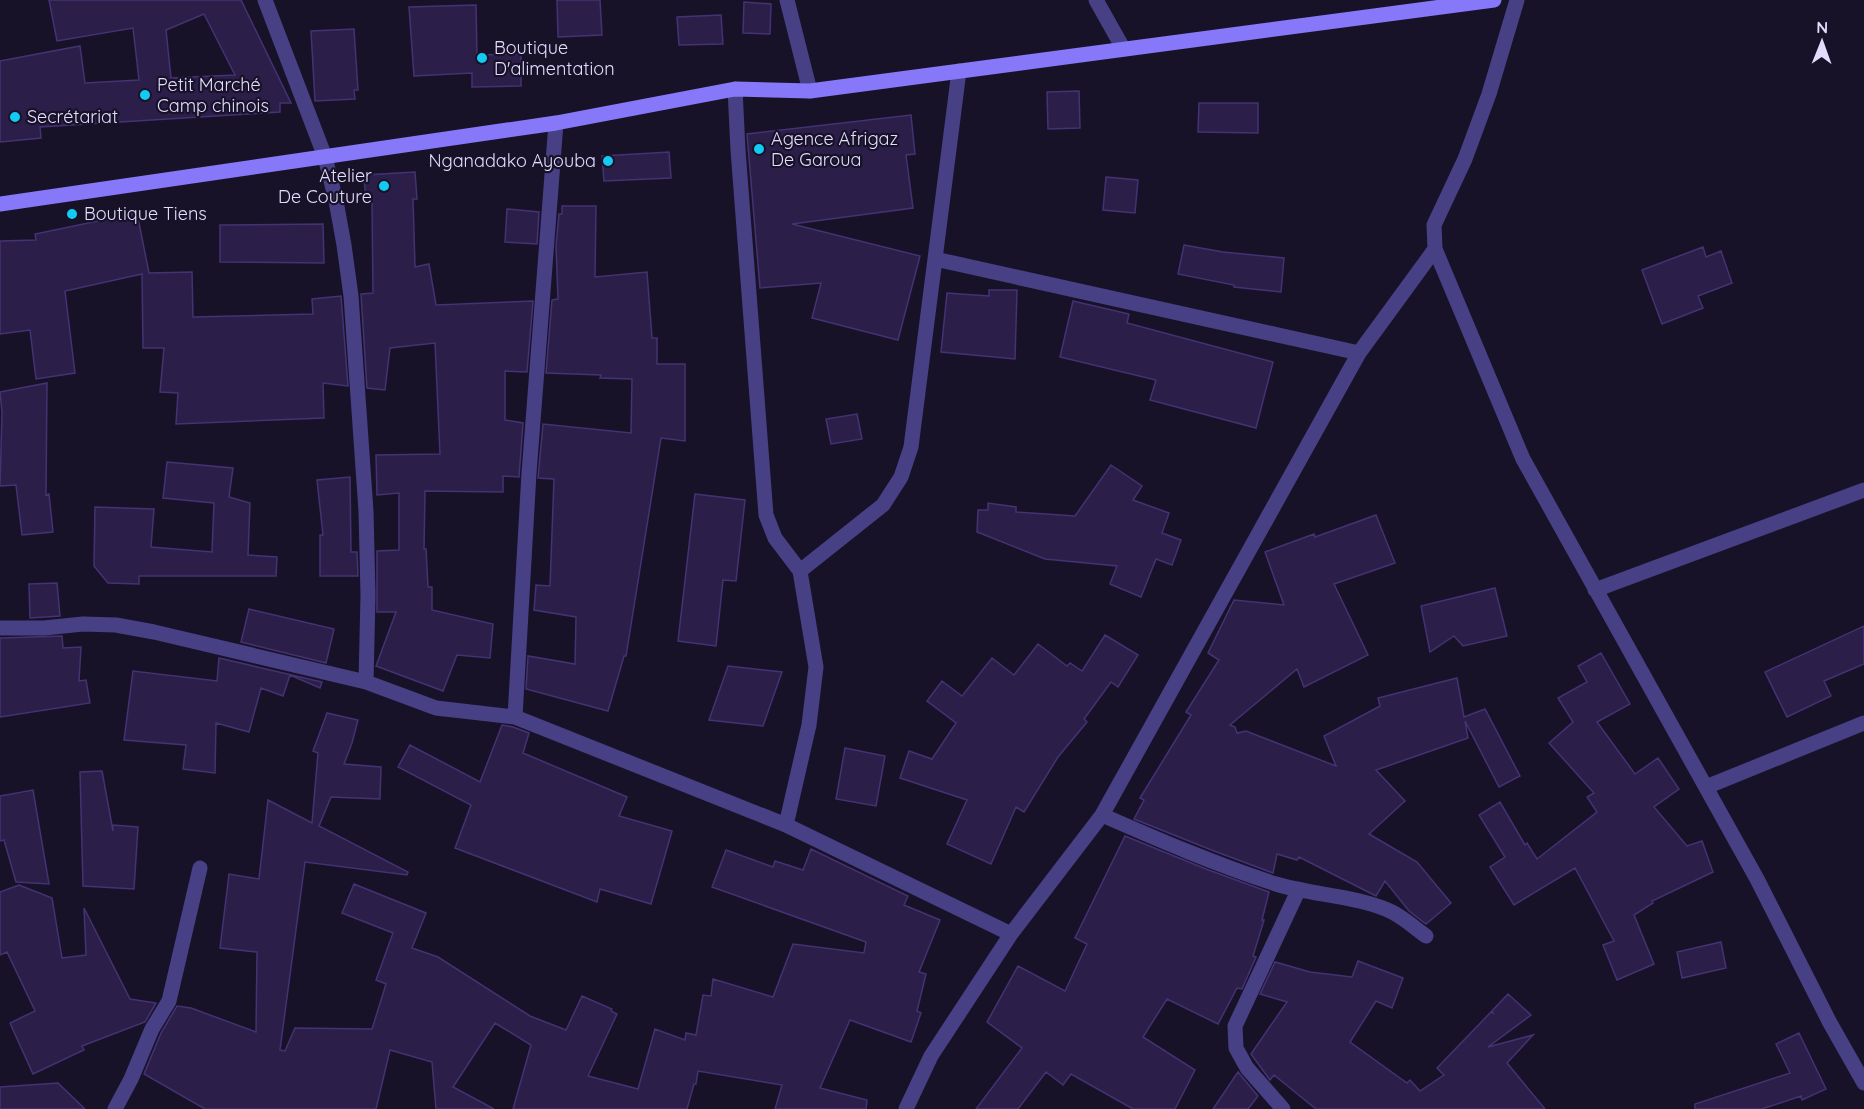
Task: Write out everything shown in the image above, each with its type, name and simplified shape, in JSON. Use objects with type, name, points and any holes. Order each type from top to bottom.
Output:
[{"type":"main road","points":[[0,204],[556,123],[735,89],[810,91],[959,72],[1396,7],[1494,0]]},
{"type":"street","points":[[265,0],[325,157],[338,212],[351,296],[366,511],[366,682]]},
{"type":"street","points":[[787,0],[810,91]]},
{"type":"street","points":[[1096,0],[1123,48]]},
{"type":"street","points":[[1517,0],[1489,94],[1465,159],[1434,225],[1435,249],[1523,459],[1757,879],[1830,1023],[1864,1083]]},
{"type":"street","points":[[800,571],[883,505],[901,477],[911,447],[959,72]]},
{"type":"street","points":[[735,89],[766,515],[775,538],[800,571],[816,668],[809,725],[786,825]]},
{"type":"street","points":[[515,717],[529,473],[556,123]]},
{"type":"street","points":[[906,1109],[931,1056],[1011,934],[1102,815],[1359,353],[1435,249]]},
{"type":"street","points":[[935,259],[1359,353]]},
{"type":"street","points":[[1595,590],[1864,490]]},
{"type":"street","points":[[0,628],[44,628],[83,624],[116,625],[165,634],[366,682],[436,708],[515,717],[786,825],[1011,934]]},
{"type":"street","points":[[1706,787],[1864,723]]},
{"type":"street","points":[[1102,815],[1243,873],[1299,891],[1358,901],[1392,912],[1426,936]]},
{"type":"street","points":[[115,1109],[131,1079],[152,1029],[169,1001],[200,868]]},
{"type":"street","points":[[1283,1109],[1247,1068],[1236,1048],[1235,1026],[1299,891]]},
{"type":"building","points":[[49,0],[241,0],[291,103],[280,103],[280,112],[40,127],[41,138],[0,142],[0,61],[80,46],[85,83],[139,80],[133,28],[57,41]],"holes":[[[204,14],[235,75],[171,78],[166,30]]]},
{"type":"building","points":[[557,0],[600,0],[602,35],[558,37]]},
{"type":"building","points":[[744,2],[771,4],[770,34],[743,33]]},
{"type":"building","points":[[476,5],[477,55],[521,54],[521,86],[472,87],[472,73],[414,76],[409,7]]},
{"type":"building","points":[[721,15],[723,44],[679,45],[677,17]]},
{"type":"building","points":[[354,29],[358,90],[354,90],[355,99],[315,101],[311,31]]},
{"type":"building","points":[[1079,91],[1080,128],[1048,129],[1047,92]]},
{"type":"building","points":[[1199,103],[1258,103],[1258,133],[1198,132]]},
{"type":"building","points":[[911,115],[915,154],[906,155],[913,208],[792,224],[920,256],[898,340],[812,318],[821,283],[760,288],[747,134]]},
{"type":"building","points":[[669,152],[671,178],[604,181],[602,156]]},
{"type":"building","points":[[415,172],[417,199],[413,199],[415,267],[429,264],[436,305],[533,301],[527,372],[505,371],[505,420],[523,423],[519,477],[503,476],[503,492],[425,491],[424,549],[426,549],[428,587],[432,587],[432,610],[493,624],[490,658],[457,655],[443,691],[376,666],[396,612],[377,612],[377,551],[399,550],[399,493],[377,495],[376,455],[440,454],[435,343],[390,348],[385,390],[367,388],[361,294],[373,293],[372,202],[366,202],[364,175]]},
{"type":"building","points":[[1106,177],[1138,180],[1135,213],[1103,210]]},
{"type":"building","points":[[562,206],[596,206],[595,277],[647,272],[652,338],[657,338],[657,364],[685,364],[685,441],[661,438],[626,656],[624,656],[608,711],[526,689],[528,656],[575,664],[576,617],[534,610],[536,585],[550,586],[554,479],[538,478],[543,424],[631,433],[632,379],[600,378],[601,375],[546,373],[552,300],[558,299],[556,246]]},
{"type":"building","points":[[507,209],[539,212],[537,244],[505,242]]},
{"type":"building","points":[[137,213],[149,273],[192,272],[193,317],[313,314],[312,299],[341,296],[348,386],[323,383],[324,418],[176,424],[178,393],[160,392],[164,348],[143,348],[142,274],[65,291],[75,373],[36,379],[30,330],[0,334],[0,241],[36,240],[35,234]]},
{"type":"building","points":[[323,224],[324,263],[220,262],[220,225]]},
{"type":"building","points":[[1184,245],[1223,252],[1284,258],[1281,292],[1234,287],[1234,285],[1178,274]]},
{"type":"building","points":[[1703,247],[1706,257],[1721,251],[1732,283],[1698,296],[1703,308],[1662,324],[1642,270]]},
{"type":"building","points":[[989,290],[1017,290],[1015,359],[941,352],[947,293],[989,296]]},
{"type":"building","points":[[1073,301],[1129,314],[1127,323],[1273,362],[1256,428],[1150,400],[1156,380],[1060,357]]},
{"type":"building","points":[[47,383],[46,495],[49,494],[53,532],[22,535],[16,485],[0,486],[2,412],[0,392]]},
{"type":"building","points":[[857,414],[862,439],[831,444],[826,419]]},
{"type":"building","points":[[167,462],[233,468],[229,497],[250,503],[248,555],[277,557],[276,576],[139,576],[139,584],[108,583],[94,566],[95,507],[154,509],[151,547],[212,552],[214,503],[163,498]]},
{"type":"building","points":[[1111,465],[1142,486],[1133,500],[1169,513],[1162,533],[1181,540],[1172,565],[1156,559],[1141,597],[1110,584],[1117,566],[1045,559],[977,532],[978,510],[988,510],[988,503],[1016,507],[1016,512],[1075,516]]},
{"type":"building","points":[[350,477],[351,552],[357,552],[358,576],[320,576],[320,535],[323,535],[317,480]]},
{"type":"building","points":[[695,494],[745,500],[736,581],[723,580],[716,646],[678,641]]},
{"type":"building","points":[[1376,515],[1395,563],[1334,584],[1368,655],[1304,687],[1297,669],[1230,725],[1235,727],[1237,733],[1246,731],[1336,766],[1324,736],[1380,706],[1378,698],[1457,678],[1464,717],[1485,709],[1520,776],[1499,787],[1465,721],[1468,738],[1376,770],[1405,801],[1369,834],[1417,862],[1451,903],[1426,924],[1409,911],[1385,881],[1376,896],[1299,857],[1297,860],[1277,854],[1273,873],[1134,819],[1144,800],[1140,798],[1191,715],[1186,712],[1219,660],[1208,653],[1234,600],[1284,605],[1265,552]]},
{"type":"building","points":[[57,583],[60,616],[30,618],[29,584]]},
{"type":"building","points":[[1495,588],[1507,636],[1463,646],[1454,636],[1430,652],[1421,606]]},
{"type":"building","points":[[249,609],[334,629],[326,663],[241,642]]},
{"type":"building","points":[[1864,626],[1864,664],[1824,681],[1831,696],[1787,717],[1765,672]]},
{"type":"building","points":[[1105,635],[1138,655],[1118,687],[1111,682],[1084,719],[1087,722],[1058,757],[1024,812],[1016,807],[991,864],[947,844],[967,800],[900,778],[909,751],[932,759],[956,723],[927,701],[942,681],[962,696],[992,658],[1014,675],[1038,644],[1067,666],[1070,663],[1082,671]]},
{"type":"building","points":[[62,636],[63,648],[81,647],[79,681],[86,680],[90,703],[0,717],[0,638]]},
{"type":"building","points":[[1601,653],[1630,704],[1597,722],[1635,774],[1658,758],[1679,789],[1654,807],[1687,846],[1702,841],[1713,872],[1652,901],[1653,903],[1634,915],[1654,964],[1617,980],[1603,945],[1614,941],[1575,868],[1514,905],[1490,867],[1505,857],[1479,815],[1500,802],[1525,845],[1527,843],[1537,859],[1597,812],[1587,797],[1594,793],[1549,743],[1573,722],[1558,698],[1587,682],[1578,666]]},
{"type":"building","points":[[219,658],[322,682],[320,688],[290,675],[283,696],[261,688],[249,732],[216,723],[215,773],[183,769],[186,745],[124,740],[133,671],[217,681]]},
{"type":"building","points":[[728,666],[782,672],[763,726],[709,720]]},
{"type":"building","points":[[327,713],[358,720],[344,764],[381,767],[380,799],[331,797],[319,826],[408,872],[407,875],[305,862],[280,1050],[285,1051],[295,1028],[372,1029],[386,984],[376,980],[393,933],[342,913],[354,884],[426,913],[412,948],[438,957],[530,1016],[566,1030],[582,996],[612,1009],[611,1011],[617,1014],[588,1076],[638,1089],[655,1029],[685,1040],[686,1033],[696,1035],[703,995],[711,996],[713,979],[773,997],[793,944],[864,953],[866,942],[712,887],[726,850],[773,867],[775,861],[803,870],[811,849],[908,896],[904,905],[940,920],[919,972],[926,974],[917,1011],[921,1013],[911,1042],[850,1020],[820,1088],[867,1100],[866,1109],[775,1109],[782,1085],[698,1071],[687,1109],[513,1109],[531,1045],[495,1023],[453,1087],[494,1109],[436,1109],[432,1062],[390,1050],[376,1109],[205,1109],[144,1074],[161,1033],[177,1006],[191,1008],[256,1032],[257,952],[220,948],[229,874],[259,879],[268,800],[312,823],[318,753],[313,751]]},
{"type":"building","points":[[502,725],[529,733],[523,753],[627,797],[619,816],[672,831],[651,904],[600,889],[597,902],[455,848],[471,805],[398,767],[410,745],[480,782]]},
{"type":"building","points":[[845,748],[885,756],[876,806],[836,799]]},
{"type":"building","points":[[102,771],[113,831],[113,825],[138,827],[134,889],[83,886],[80,772]]},
{"type":"building","points":[[33,790],[49,884],[16,882],[4,840],[0,841],[0,796]]},
{"type":"building","points":[[1125,836],[1269,892],[1262,920],[1264,920],[1253,956],[1256,957],[1242,989],[1237,988],[1218,1024],[1167,999],[1143,1037],[1195,1070],[1175,1109],[1133,1109],[1071,1074],[1063,1085],[1046,1072],[1018,1109],[976,1109],[1022,1048],[987,1022],[1018,966],[1065,991],[1087,944],[1075,938]]},
{"type":"building","points":[[19,885],[52,898],[62,958],[86,955],[84,908],[130,999],[156,1003],[145,1022],[82,1046],[84,1050],[33,1074],[10,1023],[35,1011],[7,952],[0,955],[0,892]]},
{"type":"building","points":[[1721,942],[1726,968],[1682,978],[1677,952]]},
{"type":"building","points":[[1358,961],[1403,978],[1392,1008],[1376,1001],[1350,1042],[1407,1083],[1410,1080],[1420,1091],[1444,1075],[1437,1068],[1491,1012],[1493,1013],[1492,1011],[1508,994],[1531,1015],[1488,1047],[1533,1035],[1507,1063],[1545,1109],[1316,1109],[1274,1075],[1270,1080],[1251,1054],[1287,1002],[1260,994],[1275,962],[1310,972],[1352,977]]},
{"type":"building","points":[[1799,1033],[1826,1089],[1802,1100],[1801,1096],[1762,1109],[1695,1109],[1695,1104],[1790,1073],[1776,1044]]},
{"type":"building","points":[[1238,1072],[1258,1096],[1248,1109],[1213,1109]]},
{"type":"building","points":[[58,1083],[85,1109],[0,1109],[0,1087]]},
{"type":"place","name":"Boutique D'alimentation","points":[[482,58]]},
{"type":"place","name":"Petit Marché Camp chinois","points":[[145,95]]},
{"type":"place","name":"Secrétariat","points":[[15,117]]},
{"type":"place","name":"Agence Afrigaz De Garoua","points":[[759,149]]},
{"type":"place","name":"Nganadako Ayouba","points":[[608,161]]},
{"type":"place","name":"Atelier De Couture","points":[[384,186]]},
{"type":"place","name":"Boutique Tiens","points":[[72,214]]}]
